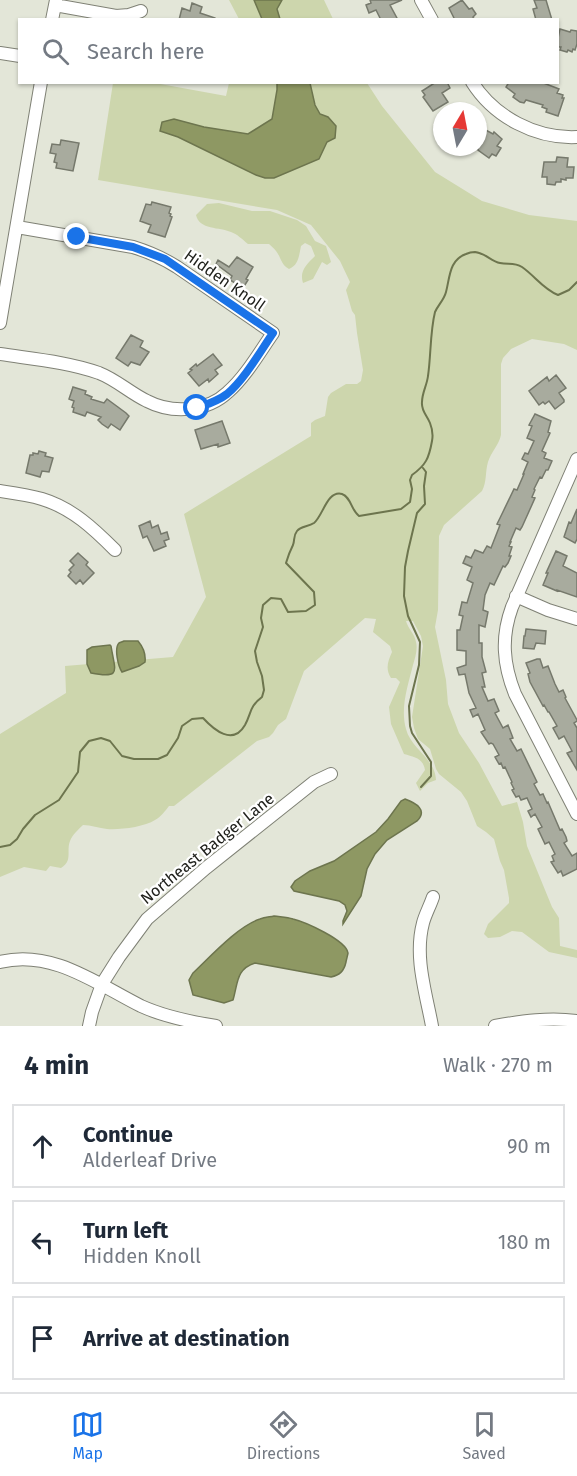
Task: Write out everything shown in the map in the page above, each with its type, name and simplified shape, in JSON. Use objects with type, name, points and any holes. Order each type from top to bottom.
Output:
[{"type":"street","points":[[421,0],[431,18]]},
{"type":"street","points":[[52,18],[55,3],[117,16],[141,11]]},
{"type":"street","points":[[0,53],[18,56]]},
{"type":"street","points":[[0,323],[41,84]]},
{"type":"street","points":[[473,84],[497,111],[522,126],[544,134],[577,137]]},
{"type":"street","name":"Hidden Knoll","points":[[0,354],[82,368],[117,382],[157,406],[184,410],[214,402],[227,393],[241,378],[273,333],[165,259],[133,247],[17,226]]},
{"type":"street","points":[[577,459],[516,596],[506,623],[504,640],[504,658],[515,694],[577,814]]},
{"type":"street","points":[[0,491],[42,499],[75,514],[116,550]]},
{"type":"street","points":[[516,596],[577,620]]},
{"type":"street","name":"Northeast Badger Lane","points":[[89,1026],[102,984],[147,919],[206,868],[314,782],[331,774]]},
{"type":"street","points":[[432,1026],[421,971],[420,947],[423,924],[433,897]]},
{"type":"street","points":[[0,962],[13,959],[41,961],[80,973],[142,1006],[175,1019],[216,1026]]},
{"type":"street","points":[[495,1026],[519,1021],[560,1019],[577,1021]]},
{"type":"shaded area","points":[[229,0],[324,0],[333,18],[238,18]]},
{"type":"shaded area","points":[[254,0],[282,0],[277,9],[280,18],[262,18]]},
{"type":"shaded area","points":[[113,84],[160,84],[226,96],[229,84],[368,84],[382,106],[435,172],[482,201],[529,215],[577,221],[577,350],[564,344],[532,339],[511,349],[503,358],[501,364],[501,435],[488,462],[484,488],[444,525],[439,536],[438,610],[435,627],[446,680],[448,704],[459,733],[479,763],[502,806],[517,802],[527,846],[552,907],[559,918],[560,946],[577,950],[577,958],[549,952],[522,932],[512,931],[500,937],[488,938],[484,934],[488,924],[509,903],[504,870],[494,839],[477,826],[461,792],[439,774],[430,749],[418,739],[412,717],[423,646],[421,636],[413,621],[406,621],[417,648],[405,697],[404,721],[409,736],[432,766],[436,780],[428,783],[420,791],[416,783],[425,770],[424,766],[418,759],[404,754],[391,724],[389,707],[400,682],[396,678],[391,678],[388,671],[388,662],[392,652],[390,646],[373,632],[376,619],[365,618],[304,671],[286,719],[269,737],[257,741],[174,806],[169,806],[157,819],[138,826],[118,829],[83,825],[71,839],[67,862],[61,868],[50,866],[46,871],[24,867],[0,877],[0,734],[66,693],[65,666],[173,657],[206,597],[184,514],[311,436],[311,423],[325,416],[328,397],[331,393],[346,384],[357,384],[361,381],[363,370],[355,315],[346,290],[350,282],[340,261],[311,225],[277,210],[98,180]]},
{"type":"shaded area","points":[[277,84],[310,84],[315,105],[320,114],[328,117],[336,126],[335,138],[327,142],[319,159],[274,178],[256,175],[178,137],[160,131],[162,122],[174,119],[204,127],[248,134],[272,119]]},
{"type":"shaded area","points":[[219,203],[252,211],[270,211],[297,220],[306,226],[315,241],[326,246],[331,262],[327,265],[322,262],[313,279],[303,283],[303,271],[315,256],[311,246],[305,243],[301,246],[297,262],[289,269],[269,244],[248,244],[233,233],[205,226],[198,220],[196,215],[207,204]]},
{"type":"shaded area","points":[[138,641],[144,651],[145,662],[122,672],[117,649],[119,643]]},
{"type":"shaded area","points":[[110,645],[115,667],[112,674],[91,673],[87,664],[87,650],[92,647]]},
{"type":"shaded area","points":[[405,799],[419,807],[420,817],[387,840],[375,854],[367,869],[361,896],[343,924],[347,911],[345,905],[339,901],[294,891],[291,887],[295,881],[310,871],[334,861],[376,832]]},
{"type":"shaded area","points":[[274,916],[291,918],[306,924],[340,943],[348,953],[343,970],[331,977],[255,963],[241,973],[233,1000],[224,1003],[193,995],[189,980],[193,973],[243,928],[260,919]]},
{"type":"building","points":[[370,0],[402,0],[390,5],[397,18],[380,18],[376,10],[369,13],[366,5],[371,3]]},
{"type":"building","points":[[462,0],[476,14],[474,18],[454,18],[449,8]]},
{"type":"building","points":[[534,0],[546,0],[551,18],[535,18],[533,9],[537,8]]},
{"type":"building","points":[[192,3],[202,7],[200,13],[215,18],[180,18],[182,8],[190,11]]},
{"type":"building","points":[[560,29],[570,32],[571,30],[577,31],[575,50],[567,52],[560,50]]},
{"type":"building","points":[[433,84],[448,84],[450,88],[442,93],[448,102],[433,102],[433,111],[423,97],[425,95],[422,91]]},
{"type":"building","points":[[508,84],[546,84],[559,89],[557,93],[563,95],[562,98],[564,98],[558,116],[546,112],[547,109],[542,107],[543,105],[526,100],[524,103],[520,102],[513,97],[515,94],[506,87]]},
{"type":"building","points":[[487,131],[493,134],[494,132],[502,139],[497,146],[501,148],[496,156],[492,154],[489,158],[486,156]]},
{"type":"building","points":[[61,140],[79,143],[73,171],[56,168],[57,163],[54,162],[56,154],[50,153],[52,144],[60,145]]},
{"type":"building","points":[[557,157],[568,158],[567,167],[574,167],[573,178],[561,179],[561,182],[556,182],[555,185],[547,184],[547,177],[542,177],[544,162],[556,162]]},
{"type":"building","points":[[152,202],[171,207],[169,213],[172,217],[165,237],[148,232],[151,225],[140,221],[146,204],[151,205]]},
{"type":"building","points":[[237,257],[253,267],[243,288],[230,280],[232,276],[216,264],[218,260],[229,267]]},
{"type":"building","points":[[131,335],[143,341],[140,347],[149,352],[140,365],[131,362],[128,366],[116,358]]},
{"type":"building","points":[[213,354],[222,365],[215,370],[218,374],[209,382],[208,379],[199,386],[188,373],[196,364],[197,366]]},
{"type":"building","points":[[556,375],[566,388],[559,393],[564,402],[555,409],[549,401],[539,405],[529,391],[547,377],[549,381]]},
{"type":"building","points":[[73,387],[86,391],[85,394],[92,397],[91,399],[104,403],[107,399],[126,413],[129,416],[120,430],[111,424],[108,428],[102,424],[98,420],[101,417],[87,412],[85,416],[73,412],[74,401],[69,399]]},
{"type":"building","points":[[535,414],[551,421],[548,432],[550,433],[542,451],[546,453],[544,458],[552,461],[534,489],[532,497],[535,498],[522,527],[520,530],[516,528],[509,546],[512,547],[508,563],[505,567],[503,566],[494,585],[490,583],[485,595],[483,610],[488,612],[485,627],[479,625],[479,643],[482,643],[482,657],[486,672],[482,673],[485,687],[482,687],[488,701],[494,699],[499,711],[495,713],[503,728],[508,725],[513,738],[510,739],[517,751],[521,749],[537,782],[534,784],[540,795],[543,794],[548,802],[560,830],[562,829],[566,837],[567,841],[564,843],[572,856],[577,853],[577,869],[563,876],[561,871],[558,873],[551,862],[554,861],[552,856],[555,854],[549,842],[545,844],[538,829],[542,827],[535,814],[531,817],[528,811],[532,809],[527,798],[521,800],[519,796],[516,797],[505,767],[499,764],[495,757],[499,755],[493,744],[489,744],[481,732],[485,730],[478,714],[473,717],[470,710],[476,708],[469,693],[465,674],[459,675],[457,668],[466,665],[466,651],[457,650],[457,630],[460,630],[463,616],[459,615],[462,602],[467,603],[473,583],[467,580],[472,567],[463,563],[466,556],[471,558],[475,550],[483,553],[487,546],[491,548],[500,525],[497,524],[514,489],[517,490],[528,462],[522,459],[525,453],[528,454],[534,441],[527,438],[532,426],[529,425]]},
{"type":"building","points":[[222,421],[230,443],[201,449],[195,430]]},
{"type":"building","points":[[39,451],[53,458],[49,472],[42,471],[40,477],[26,473],[30,455],[38,454]]},
{"type":"building","points":[[577,509],[577,539],[575,543],[564,537]]},
{"type":"building","points":[[150,521],[152,528],[158,525],[161,534],[167,532],[169,539],[164,541],[166,546],[154,551],[147,536],[143,538],[139,526]]},
{"type":"building","points":[[556,551],[567,556],[563,566],[577,573],[577,597],[543,585]]},
{"type":"building","points":[[78,553],[88,562],[86,565],[94,573],[83,584],[80,580],[76,584],[68,576],[71,572],[69,570],[74,565],[70,561]]},
{"type":"building","points":[[526,629],[546,631],[545,644],[536,643],[534,649],[523,648]]},
{"type":"building","points":[[540,659],[543,668],[548,666],[559,692],[563,690],[577,720],[574,723],[577,728],[577,770],[567,753],[572,751],[564,736],[559,739],[553,728],[557,726],[530,682],[528,674],[530,673],[526,663]]},
{"type":"waterway","points":[[0,847],[10,845],[35,815],[59,800],[78,772],[80,752],[89,741],[101,738],[110,741],[122,756],[134,759],[158,759],[167,755],[178,738],[182,726],[192,719],[203,718],[218,731],[229,735],[240,731],[245,725],[264,690],[255,651],[263,627],[261,618],[263,605],[271,598],[281,599],[288,612],[306,611],[315,605],[314,592],[286,563],[297,531],[314,523],[329,500],[337,494],[345,496],[359,516],[401,509],[410,502],[412,489],[410,480],[426,461],[432,439],[431,425],[422,405],[428,376],[433,320],[445,295],[456,260],[467,253],[475,252],[500,263],[519,265],[558,295],[569,290],[577,282]]},
{"type":"waterway","points":[[421,787],[431,776],[431,762],[410,726],[409,706],[419,665],[420,642],[408,616],[404,596],[408,551],[417,513],[425,504],[426,472],[423,468]]},
{"type":"route","points":[[77,237],[133,247],[165,259],[273,333],[241,378],[227,393],[214,402],[197,408]]}]
